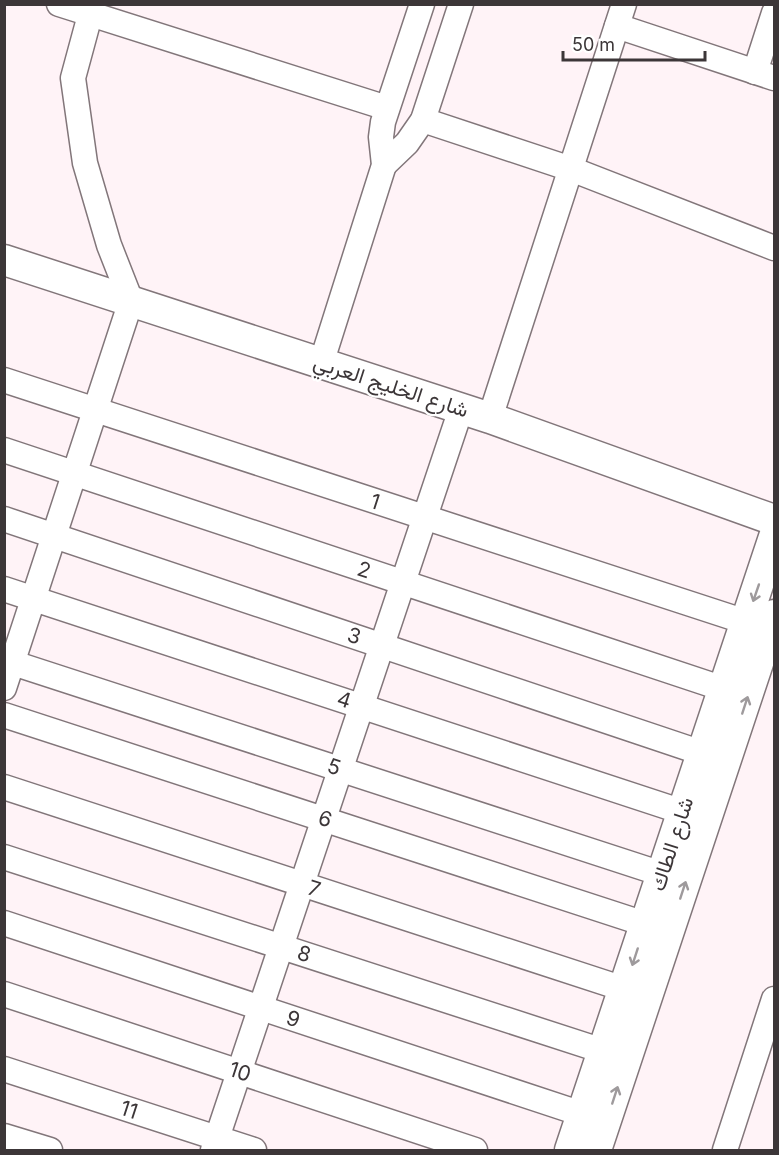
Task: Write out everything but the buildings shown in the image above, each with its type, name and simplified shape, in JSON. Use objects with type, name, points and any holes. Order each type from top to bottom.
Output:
[{"type":"main road","name":"شارع الخليج العربي","points":[[4,260],[490,418],[774,520]]},
{"type":"main road","name":"شارع الطاك","points":[[570,1150],[774,537]]},
{"type":"main road","name":"شارع الطاك","points":[[597,1150],[767,663],[774,615]]},
{"type":"street","points":[[59,4],[91,10],[387,108]]},
{"type":"street","points":[[321,363],[384,165],[381,137],[387,108],[422,4]]},
{"type":"street","points":[[384,165],[407,143],[423,120],[461,4]]},
{"type":"street","points":[[4,688],[9,662],[34,599],[131,302],[109,245],[85,164],[73,78],[91,10]]},
{"type":"street","points":[[490,418],[621,15],[765,75],[774,13]]},
{"type":"street","points":[[423,120],[571,169],[774,248]]},
{"type":"street","name":"1","points":[[4,380],[746,622]]},
{"type":"street","points":[[215,1144],[461,409]]},
{"type":"street","name":"2","points":[[4,450],[724,689]]},
{"type":"street","name":"3","points":[[4,519],[702,753]]},
{"type":"street","name":"4","points":[[4,589],[683,812]]},
{"type":"street","name":"5","points":[[9,662],[662,874]]},
{"type":"street","name":"6","points":[[4,715],[645,924]]},
{"type":"street","name":"7","points":[[4,787],[624,989]]},
{"type":"street","name":"8","points":[[4,857],[603,1052]]},
{"type":"street","name":"9","points":[[4,923],[582,1114]]},
{"type":"street","name":"10","points":[[4,994],[475,1150]]},
{"type":"street","points":[[726,1150],[774,999]]},
{"type":"street","name":"11","points":[[4,1069],[215,1144],[254,1150]]},
{"type":"street","points":[[4,1136],[50,1150]]}]
